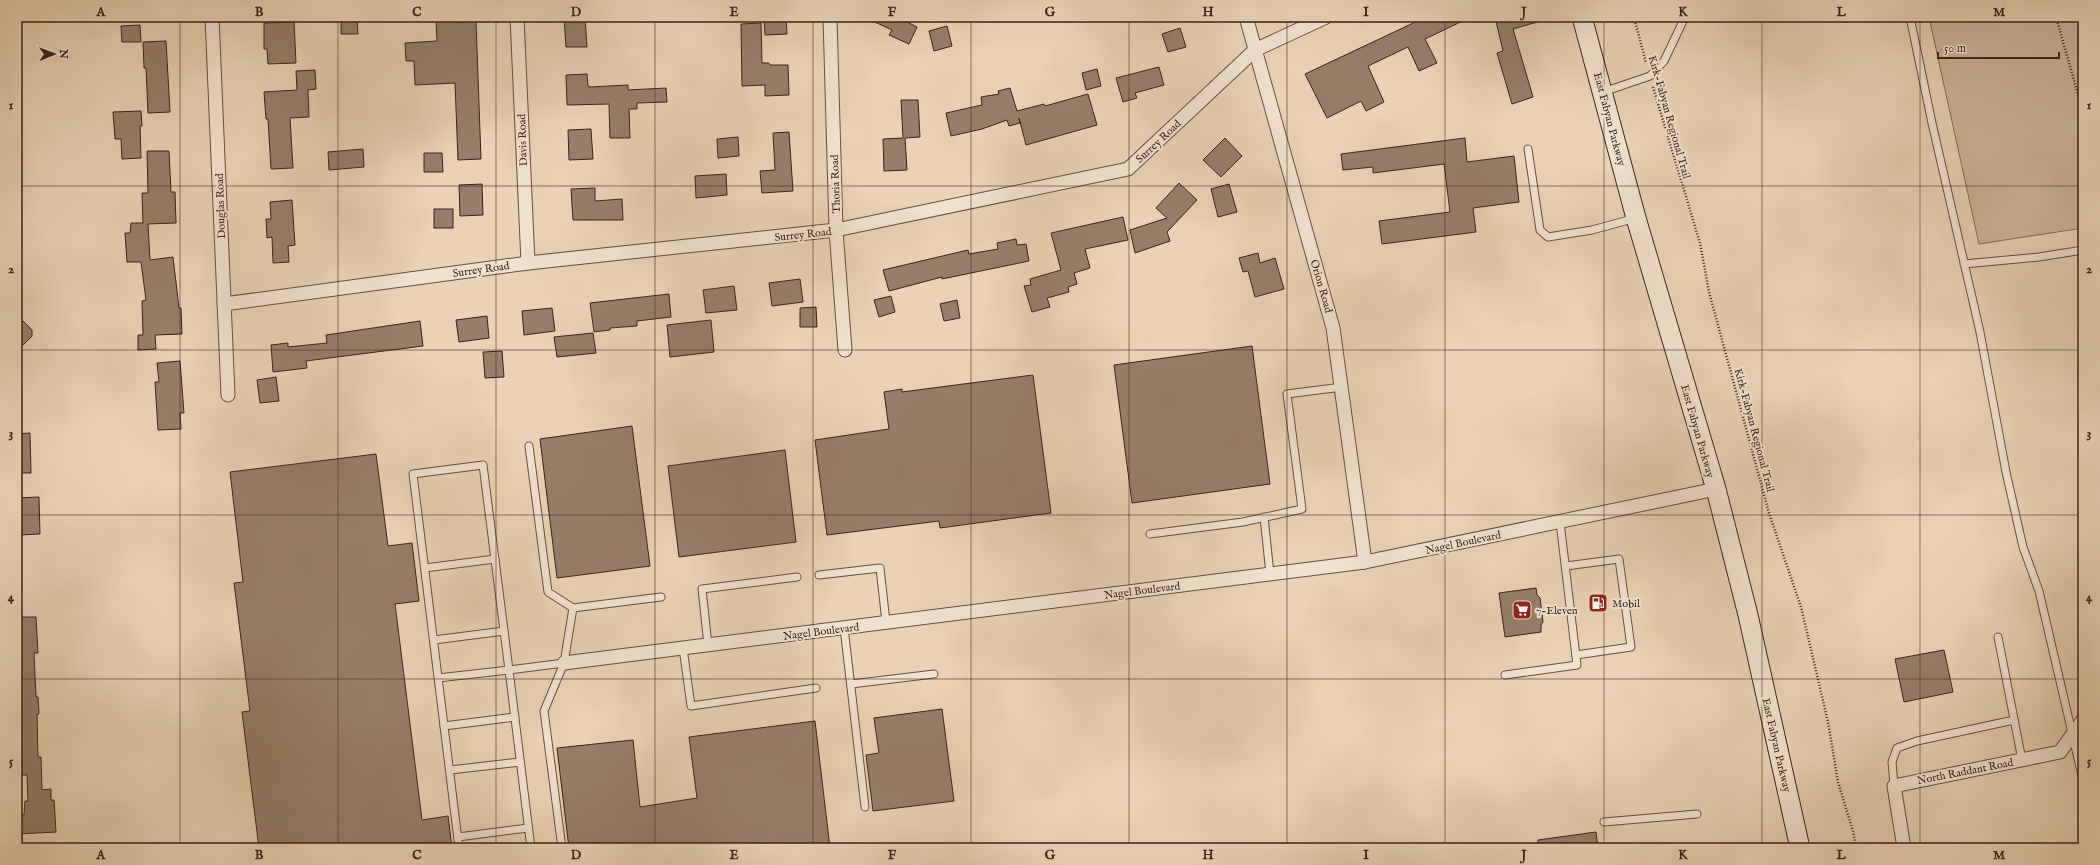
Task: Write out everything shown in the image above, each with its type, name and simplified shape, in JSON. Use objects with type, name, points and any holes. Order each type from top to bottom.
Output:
[{"type":"main road","name":"East Fabyan Parkway","points":[[1582,17],[1636,218],[1716,489],[1748,615],[1800,848]]},
{"type":"street","name":"Douglas Road","points":[[212,17],[228,395]]},
{"type":"street","name":"Davis Road","points":[[517,17],[528,263]]},
{"type":"street","name":"Thoria Road","points":[[830,17],[836,230],[845,350]]},
{"type":"street","name":"Orion Road","points":[[1246,17],[1334,328],[1365,562]]},
{"type":"street","name":"Surrey Road","points":[[224,304],[528,263],[836,230],[1128,169],[1255,50],[1326,17]]},
{"type":"street","name":"Nagel Boulevard","points":[[564,663],[1365,562],[1716,489]]},
{"type":"street","name":"North Raddant Road","points":[[1894,786],[2060,752],[2083,720]]},
{"type":"street","points":[[1894,786],[1904,848]]},
{"type":"lane","points":[[1602,92],[1650,76],[1664,62],[1685,17]]},
{"type":"lane","points":[[1910,17],[1932,123],[1980,332],[2009,487],[2023,547],[2039,591],[2083,780]]},
{"type":"lane","points":[[1528,149],[1540,230],[1548,238],[1592,230],[1636,218]]},
{"type":"lane","points":[[1964,264],[2039,257],[2083,250]]},
{"type":"lane","points":[[1150,534],[1264,518],[1302,509],[1287,394],[1342,387]]},
{"type":"lane","points":[[529,446],[548,592],[573,608],[661,597]]},
{"type":"lane","points":[[459,848],[413,474],[483,466],[531,848]]},
{"type":"lane","points":[[1264,518],[1270,574]]},
{"type":"lane","points":[[1505,675],[1578,666],[1560,522]]},
{"type":"lane","points":[[425,568],[495,559]]},
{"type":"lane","points":[[1566,566],[1619,559],[1631,648],[1576,655]]},
{"type":"lane","points":[[819,575],[880,568],[886,622]]},
{"type":"lane","points":[[708,645],[702,589],[797,577]]},
{"type":"lane","points":[[562,848],[544,711],[564,663],[573,608]]},
{"type":"lane","points":[[844,628],[865,807]]},
{"type":"lane","points":[[434,640],[504,632]]},
{"type":"lane","points":[[1998,637],[2022,760]]},
{"type":"lane","points":[[683,648],[691,706],[816,688]]},
{"type":"lane","points":[[438,678],[564,663]]},
{"type":"lane","points":[[851,684],[934,674]]},
{"type":"lane","points":[[444,726],[515,717]]},
{"type":"lane","points":[[1894,786],[1892,762],[1898,748],[1917,741],[2014,720]]},
{"type":"lane","points":[[450,770],[520,762]]},
{"type":"lane","points":[[1604,822],[1697,814]]},
{"type":"lane","points":[[458,837],[528,828]]},
{"type":"path","name":"Kirk-Fabyan Regional Trail","points":[[1634,17],[1700,243],[1709,292],[1769,513],[1801,607],[1828,722],[1838,782],[1853,831],[1856,848]]},
{"type":"path","points":[[2056,17],[2083,112]]},
{"type":"shaded area","points":[[1929,17],[2083,17],[2083,228],[1979,244]]},
{"type":"building","points":[[341,17],[357,17],[358,34],[341,34]]},
{"type":"building","points":[[564,17],[585,17],[587,47],[566,47]]},
{"type":"building","points":[[764,17],[786,17],[787,34],[765,35]]},
{"type":"building","points":[[864,17],[897,17],[917,27],[909,44],[889,35],[892,30]]},
{"type":"building","points":[[1426,17],[1471,17],[1425,39],[1437,63],[1419,71],[1408,47],[1368,66],[1384,102],[1366,111],[1361,101],[1327,118],[1305,74]]},
{"type":"building","points":[[1495,17],[1540,17],[1541,21],[1513,29],[1533,97],[1512,104],[1497,53],[1503,51]]},
{"type":"building","points":[[456,20],[456,22],[476,21],[481,159],[458,160],[455,83],[415,85],[414,61],[406,61],[405,43],[437,41],[436,21]]},
{"type":"building","points":[[294,22],[296,63],[268,64],[267,49],[264,49],[264,23]]},
{"type":"building","points":[[761,23],[762,63],[769,63],[770,65],[788,65],[789,95],[765,96],[765,85],[742,86],[741,24]]},
{"type":"building","points":[[140,25],[141,42],[122,42],[121,26]]},
{"type":"building","points":[[947,26],[952,46],[934,51],[929,31]]},
{"type":"building","points":[[1180,28],[1186,47],[1168,52],[1162,34]]},
{"type":"building","points":[[166,41],[170,112],[148,113],[143,42]]},
{"type":"building","points":[[1159,67],[1164,85],[1135,93],[1137,98],[1123,102],[1116,78]]},
{"type":"building","points":[[1097,69],[1101,86],[1086,90],[1082,73]]},
{"type":"building","points":[[315,70],[316,89],[308,90],[309,117],[290,118],[293,168],[271,169],[268,119],[266,119],[264,92],[297,90],[296,71]]},
{"type":"building","points":[[587,74],[588,86],[590,87],[628,85],[628,90],[666,88],[667,102],[637,103],[637,109],[629,109],[630,138],[610,138],[609,104],[567,105],[566,75]]},
{"type":"building","points":[[1010,88],[1017,111],[1044,104],[1045,106],[1088,94],[1097,125],[1026,145],[1019,118],[1020,123],[1009,126],[1007,120],[982,129],[951,136],[946,113],[982,105],[981,97],[999,94],[998,91]]},
{"type":"building","points":[[901,100],[918,100],[920,137],[905,138],[907,170],[884,171],[883,139],[903,138]]},
{"type":"building","points":[[141,111],[141,158],[122,159],[121,139],[115,139],[113,112]]},
{"type":"building","points":[[591,129],[593,159],[569,160],[568,130]]},
{"type":"building","points":[[789,132],[793,191],[762,193],[760,171],[775,170],[773,133]]},
{"type":"building","points":[[738,137],[739,156],[718,158],[717,139]]},
{"type":"building","points":[[1225,138],[1242,156],[1221,177],[1203,160]]},
{"type":"building","points":[[1465,138],[1467,162],[1514,156],[1519,202],[1473,208],[1476,232],[1382,244],[1379,221],[1450,212],[1444,164],[1373,173],[1373,167],[1343,170],[1341,154]]},
{"type":"building","points":[[363,149],[364,167],[329,170],[328,152]]},
{"type":"building","points":[[147,151],[169,151],[171,192],[175,192],[176,223],[148,224],[150,260],[173,257],[179,308],[181,308],[182,334],[155,335],[156,349],[138,350],[138,335],[143,335],[142,301],[146,300],[141,262],[127,262],[125,233],[130,233],[131,223],[143,223],[142,193],[148,193]]},
{"type":"building","points":[[424,153],[442,153],[443,172],[424,172]]},
{"type":"building","points":[[726,174],[727,195],[696,198],[695,176]]},
{"type":"building","points":[[1179,183],[1197,200],[1167,232],[1170,241],[1135,253],[1130,230],[1167,218],[1156,208]]},
{"type":"building","points":[[482,184],[483,215],[460,216],[459,185]]},
{"type":"building","points":[[1229,184],[1237,212],[1218,217],[1211,189]]},
{"type":"building","points":[[595,188],[595,201],[622,199],[623,220],[573,220],[571,189]]},
{"type":"building","points":[[292,200],[295,245],[288,246],[289,262],[273,263],[272,237],[267,238],[266,219],[271,219],[270,202]]},
{"type":"building","points":[[434,209],[453,209],[453,228],[434,228]]},
{"type":"building","points":[[1123,217],[1128,240],[1085,249],[1090,268],[1074,273],[1077,284],[1068,287],[1069,292],[1047,298],[1050,307],[1032,312],[1024,286],[1031,285],[1030,279],[1061,270],[1051,233]]},
{"type":"building","points":[[1016,239],[1017,245],[1026,244],[1029,261],[942,279],[942,277],[889,291],[883,270],[968,250],[969,254],[998,249],[997,243]]},
{"type":"building","points":[[1258,253],[1260,263],[1275,258],[1284,289],[1255,297],[1248,271],[1243,272],[1239,258]]},
{"type":"building","points":[[800,279],[803,302],[772,306],[769,283]]},
{"type":"building","points":[[734,286],[737,310],[706,313],[703,290]]},
{"type":"building","points":[[669,294],[671,317],[637,321],[637,326],[610,328],[610,330],[594,332],[590,303]]},
{"type":"building","points":[[891,296],[895,312],[879,317],[874,300]]},
{"type":"building","points":[[957,300],[960,318],[944,321],[940,304]]},
{"type":"building","points":[[816,307],[817,327],[800,327],[800,308]]},
{"type":"building","points":[[552,308],[555,331],[524,335],[522,311]]},
{"type":"building","points":[[17,315],[32,330],[32,336],[17,351]]},
{"type":"building","points":[[487,316],[489,338],[459,342],[456,320]]},
{"type":"building","points":[[711,320],[714,352],[670,357],[667,325]]},
{"type":"building","points":[[420,321],[423,346],[306,361],[307,368],[273,372],[271,345],[288,343],[288,347],[327,343],[326,335]]},
{"type":"building","points":[[593,333],[596,353],[557,357],[554,337]]},
{"type":"building","points":[[1252,346],[1270,484],[1132,503],[1114,365]]},
{"type":"building","points":[[502,351],[504,377],[485,378],[483,352]]},
{"type":"building","points":[[180,361],[184,413],[180,413],[181,429],[158,430],[155,382],[159,382],[157,363]]},
{"type":"building","points":[[1033,375],[1051,513],[940,528],[939,521],[827,535],[815,440],[889,429],[884,392],[902,389],[902,392]]},
{"type":"building","points":[[276,377],[279,401],[260,403],[257,380]]},
{"type":"building","points":[[632,426],[650,566],[557,578],[540,439]]},
{"type":"building","points":[[30,433],[31,473],[17,473],[17,434]]},
{"type":"building","points":[[785,450],[796,542],[679,557],[668,466]]},
{"type":"building","points":[[376,454],[388,546],[412,543],[419,601],[395,604],[422,820],[448,816],[452,848],[259,848],[242,712],[250,711],[234,583],[243,582],[230,472]]},
{"type":"building","points":[[39,497],[40,534],[21,535],[20,525],[18,525],[17,498]]},
{"type":"building","name":"7-Eleven","points":[[1536,588],[1537,595],[1540,598],[1543,622],[1541,625],[1541,632],[1505,637],[1499,593]]},
{"type":"building","points":[[17,617],[36,617],[38,653],[34,653],[36,697],[38,697],[39,714],[37,714],[38,757],[41,757],[42,790],[51,789],[51,800],[54,800],[56,832],[17,834],[17,815],[24,815],[25,801],[28,801],[27,775],[17,775]]},
{"type":"building","points":[[1944,650],[1953,692],[1904,702],[1895,659]]},
{"type":"building","points":[[942,709],[954,801],[873,811],[866,755],[879,753],[874,718]]},
{"type":"building","points":[[815,721],[830,848],[569,848],[557,748],[633,740],[640,807],[697,798],[689,737]]},
{"type":"building","points":[[1596,832],[1598,848],[1538,848],[1538,840]]},
{"type":"place","name":"Mobil","points":[[1598,603]]},
{"type":"place","name":"7-Eleven","points":[[1522,610]]}]
